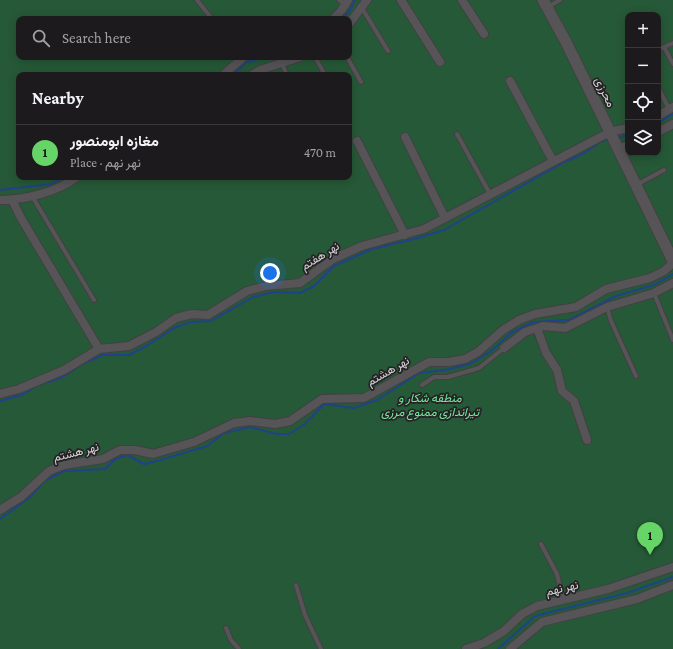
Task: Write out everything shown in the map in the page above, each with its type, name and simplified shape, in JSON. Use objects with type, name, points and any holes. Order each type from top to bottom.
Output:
[{"type":"street","points":[[352,20],[366,0]]},
{"type":"street","points":[[401,0],[440,62]]},
{"type":"street","points":[[462,0],[484,34]]},
{"type":"street","points":[[335,16],[344,2]]},
{"type":"street","name":"محرزی","points":[[545,4],[616,140],[673,262]]},
{"type":"street","points":[[226,72],[240,60]]},
{"type":"street","points":[[257,72],[292,60]]},
{"type":"street","points":[[510,81],[552,161]]},
{"type":"street","points":[[661,114],[671,108]]},
{"type":"street","points":[[661,130],[673,124]]},
{"type":"street","name":"نهر هفتم","points":[[0,394],[19,389],[64,370],[99,348],[128,346],[156,332],[176,318],[192,314],[208,315],[246,291],[266,286],[300,283],[334,259],[362,246],[424,229],[552,161],[616,140],[625,131]]},
{"type":"street","points":[[405,138],[445,218]]},
{"type":"street","points":[[357,141],[405,235]]},
{"type":"street","points":[[0,200],[12,200],[56,189],[72,180]]},
{"type":"street","points":[[12,200],[21,218],[99,348]]},
{"type":"street","name":"نهر هشتم","points":[[0,510],[21,497],[49,471],[64,465],[103,459],[120,450],[135,450],[153,454],[194,442],[234,423],[250,421],[275,424],[290,421],[322,399],[364,398],[429,362],[449,362],[465,358],[478,352],[503,330],[519,320],[535,314],[576,307],[606,289],[650,278],[664,271],[673,262]]},
{"type":"street","points":[[504,348],[525,332],[544,326],[564,328],[607,307],[654,293],[673,283]]},
{"type":"street","points":[[536,328],[546,352],[556,370],[562,391],[574,401],[587,440]]},
{"type":"street","name":"نهر نهم","points":[[466,649],[484,643],[504,631],[522,614],[537,606],[608,589],[673,567]]},
{"type":"street","points":[[510,649],[542,622],[637,599],[673,585]]},
{"type":"lane","points":[[197,0],[210,16]]},
{"type":"lane","points":[[545,4],[560,0]]},
{"type":"lane","points":[[361,8],[388,51]]},
{"type":"lane","points":[[661,48],[673,43]]},
{"type":"lane","points":[[664,47],[673,64]]},
{"type":"lane","points":[[317,60],[323,72]]},
{"type":"lane","points":[[349,60],[361,82]]},
{"type":"lane","points":[[282,64],[286,72]]},
{"type":"lane","points":[[661,93],[671,108]]},
{"type":"lane","points":[[457,134],[490,194]]},
{"type":"lane","points":[[636,185],[664,170]]},
{"type":"lane","points":[[32,195],[94,300]]},
{"type":"lane","points":[[654,293],[673,340]]},
{"type":"lane","points":[[607,307],[636,376]]},
{"type":"lane","points":[[422,385],[434,377],[448,377],[479,368],[504,348]]},
{"type":"lane","points":[[541,544],[557,574],[563,600]]},
{"type":"lane","points":[[296,586],[305,615],[321,649]]},
{"type":"lane","points":[[226,628],[231,640],[239,649]]},
{"type":"green space","name":"منطقه شکار و تیراندازی ممنوع مرزی","points":[[0,0],[673,0],[673,649],[0,649]]},
{"type":"waterway","points":[[344,16],[349,12],[355,0]]},
{"type":"waterway","points":[[236,72],[247,62],[255,60]]},
{"type":"waterway","points":[[661,121],[673,114]]},
{"type":"waterway","points":[[618,138],[625,136]]},
{"type":"waterway","points":[[0,401],[22,395],[38,385],[61,378],[82,364],[103,355],[129,355],[148,345],[174,328],[190,322],[211,321],[253,297],[274,292],[300,293],[314,286],[334,266],[372,249],[444,230],[564,162],[581,155],[602,141],[609,139]]},
{"type":"waterway","points":[[0,190],[52,184],[58,180]]},
{"type":"waterway","points":[[0,519],[30,497],[44,481],[64,471],[105,469],[115,459],[127,455],[144,464],[207,446],[224,433],[250,427],[276,434],[289,434],[305,424],[324,404],[354,408],[377,400],[419,373],[445,370],[470,364],[490,352],[511,333],[533,322],[569,320],[616,296],[654,285],[673,274]]},
{"type":"waterway","points":[[498,649],[535,616],[627,593],[673,577]]},
{"type":"place","name":"مغازه ابومنصور","points":[[650,555]]}]
